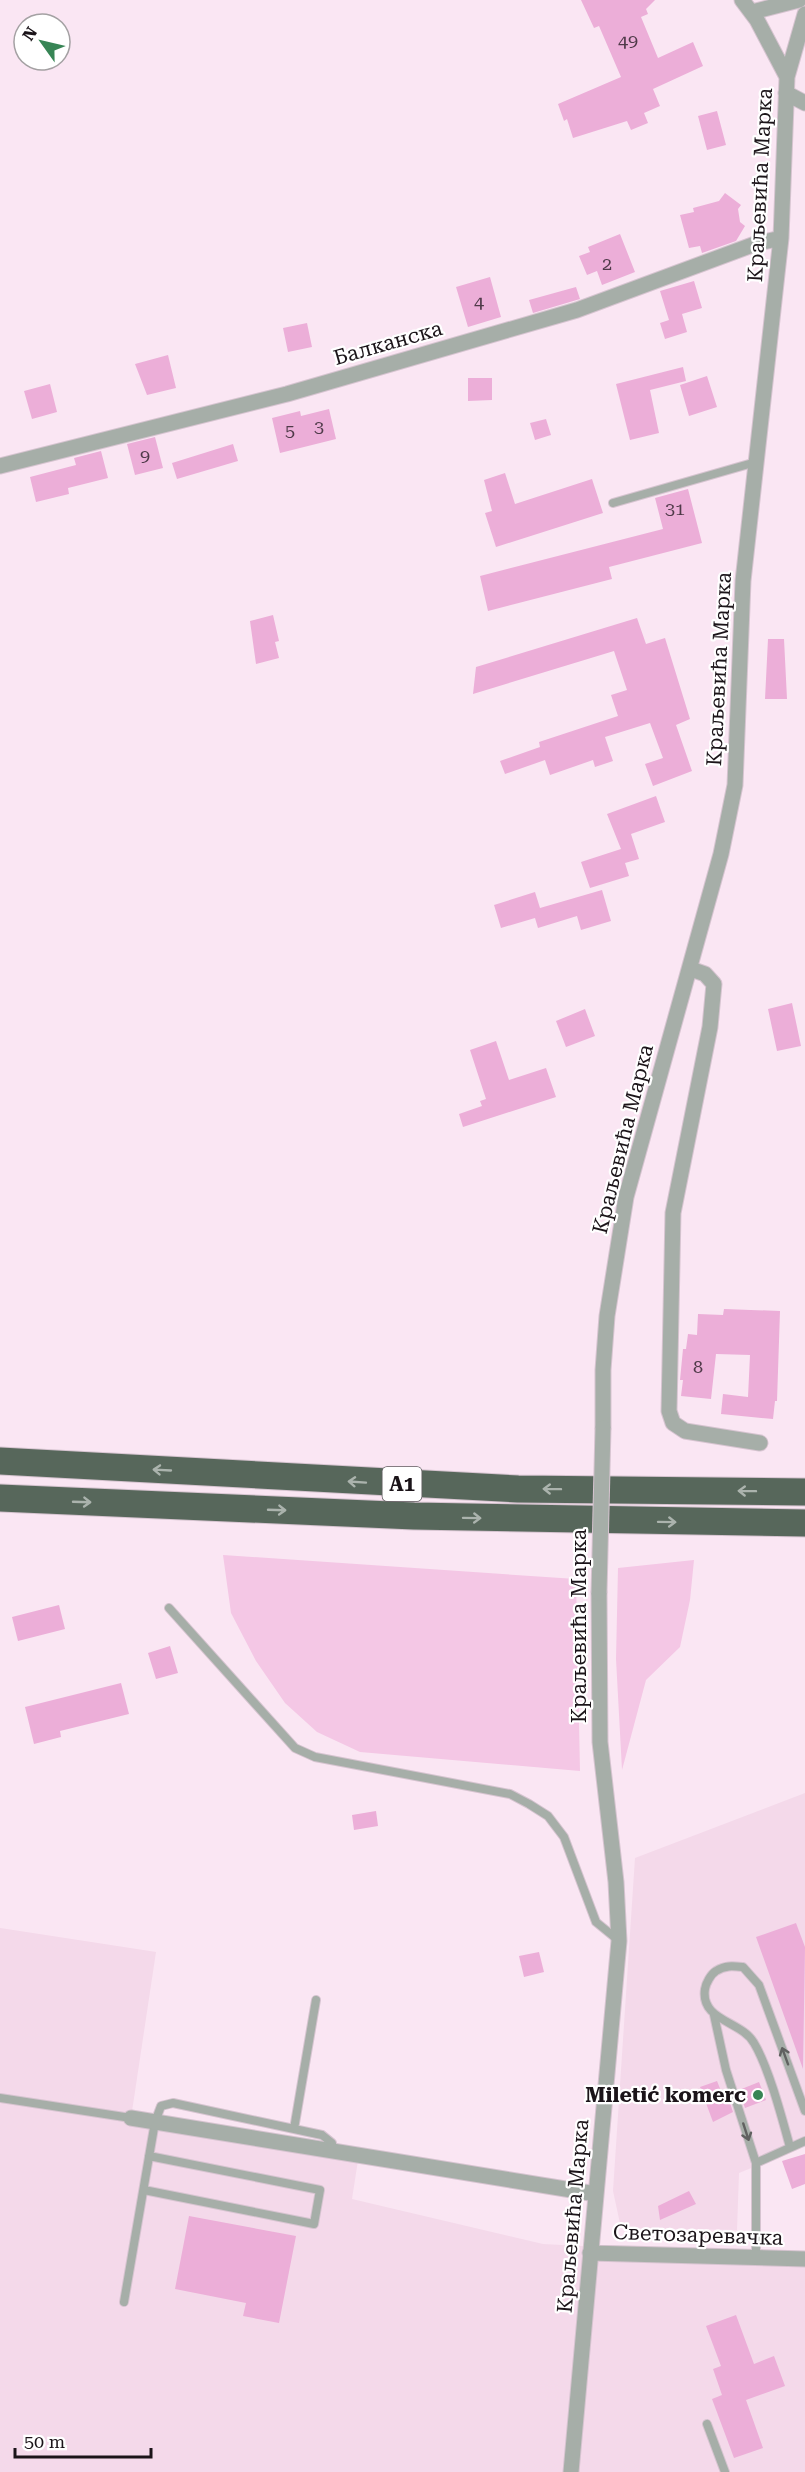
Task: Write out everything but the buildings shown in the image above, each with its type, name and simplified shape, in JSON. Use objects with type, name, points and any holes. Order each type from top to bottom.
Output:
[{"type":"highway","name":"A1","points":[[0,1461],[518,1489],[805,1492]]},
{"type":"highway","name":"A1","points":[[0,1497],[414,1516],[805,1523]]},
{"type":"street","name":"Краљевића Марка","points":[[571,2472],[619,1941],[616,1882],[600,1742],[599,1593],[603,1370],[607,1316],[620,1225],[642,1134],[691,969],[726,836],[735,785],[743,581],[781,238],[787,76],[747,6],[799,0]]},
{"type":"street","points":[[787,76],[805,14]]},
{"type":"street","points":[[786,93],[805,103]]},
{"type":"street","name":"Балканска","points":[[0,466],[287,394],[566,313],[755,244],[781,238]]},
{"type":"street","points":[[691,969],[705,974],[714,984],[710,1027],[673,1213],[669,1411],[673,1423],[686,1431],[760,1443]]},
{"type":"street","points":[[131,2118],[596,2194]]},
{"type":"street","name":"Светозаревачка","points":[[590,2253],[805,2259]]},
{"type":"lane","points":[[614,503],[756,462]]},
{"type":"lane","points":[[170,1608],[295,1748],[315,1757],[510,1794],[548,1816],[564,1837],[596,1922],[619,1941]]},
{"type":"lane","points":[[756,2257],[756,2163],[726,2070],[714,2015],[706,2004],[705,1985],[714,1972],[723,1967],[743,1967],[759,1985],[805,2111]]},
{"type":"lane","points":[[294,2129],[316,2000]]},
{"type":"lane","points":[[714,2015],[743,2031],[754,2042],[779,2109],[790,2147]]},
{"type":"lane","points":[[0,2098],[131,2118]]},
{"type":"lane","points":[[124,2302],[155,2122],[161,2106],[173,2103],[322,2135],[332,2143],[332,2150]]},
{"type":"lane","points":[[756,2163],[805,2141]]},
{"type":"lane","points":[[144,2190],[314,2224],[320,2190],[149,2156]]},
{"type":"lane","points":[[707,2424],[725,2472]]},
{"type":"shaded area","points":[[223,1555],[576,1579],[580,1771],[360,1752],[317,1732],[285,1703],[256,1661],[231,1613]]},
{"type":"shaded area","points":[[694,1560],[690,1600],[680,1647],[646,1680],[622,1770],[616,1659],[618,1568]]},
{"type":"shaded area","points":[[805,1793],[805,2146],[739,2173],[737,2230],[621,2228],[613,2191],[635,1858]]},
{"type":"shaded area","points":[[0,1928],[156,1952],[131,2118],[359,2154],[352,2199],[543,2244],[805,2258],[805,2472],[0,2472]]},
{"type":"place","name":"Miletić komerc","points":[[758,2095]]}]
